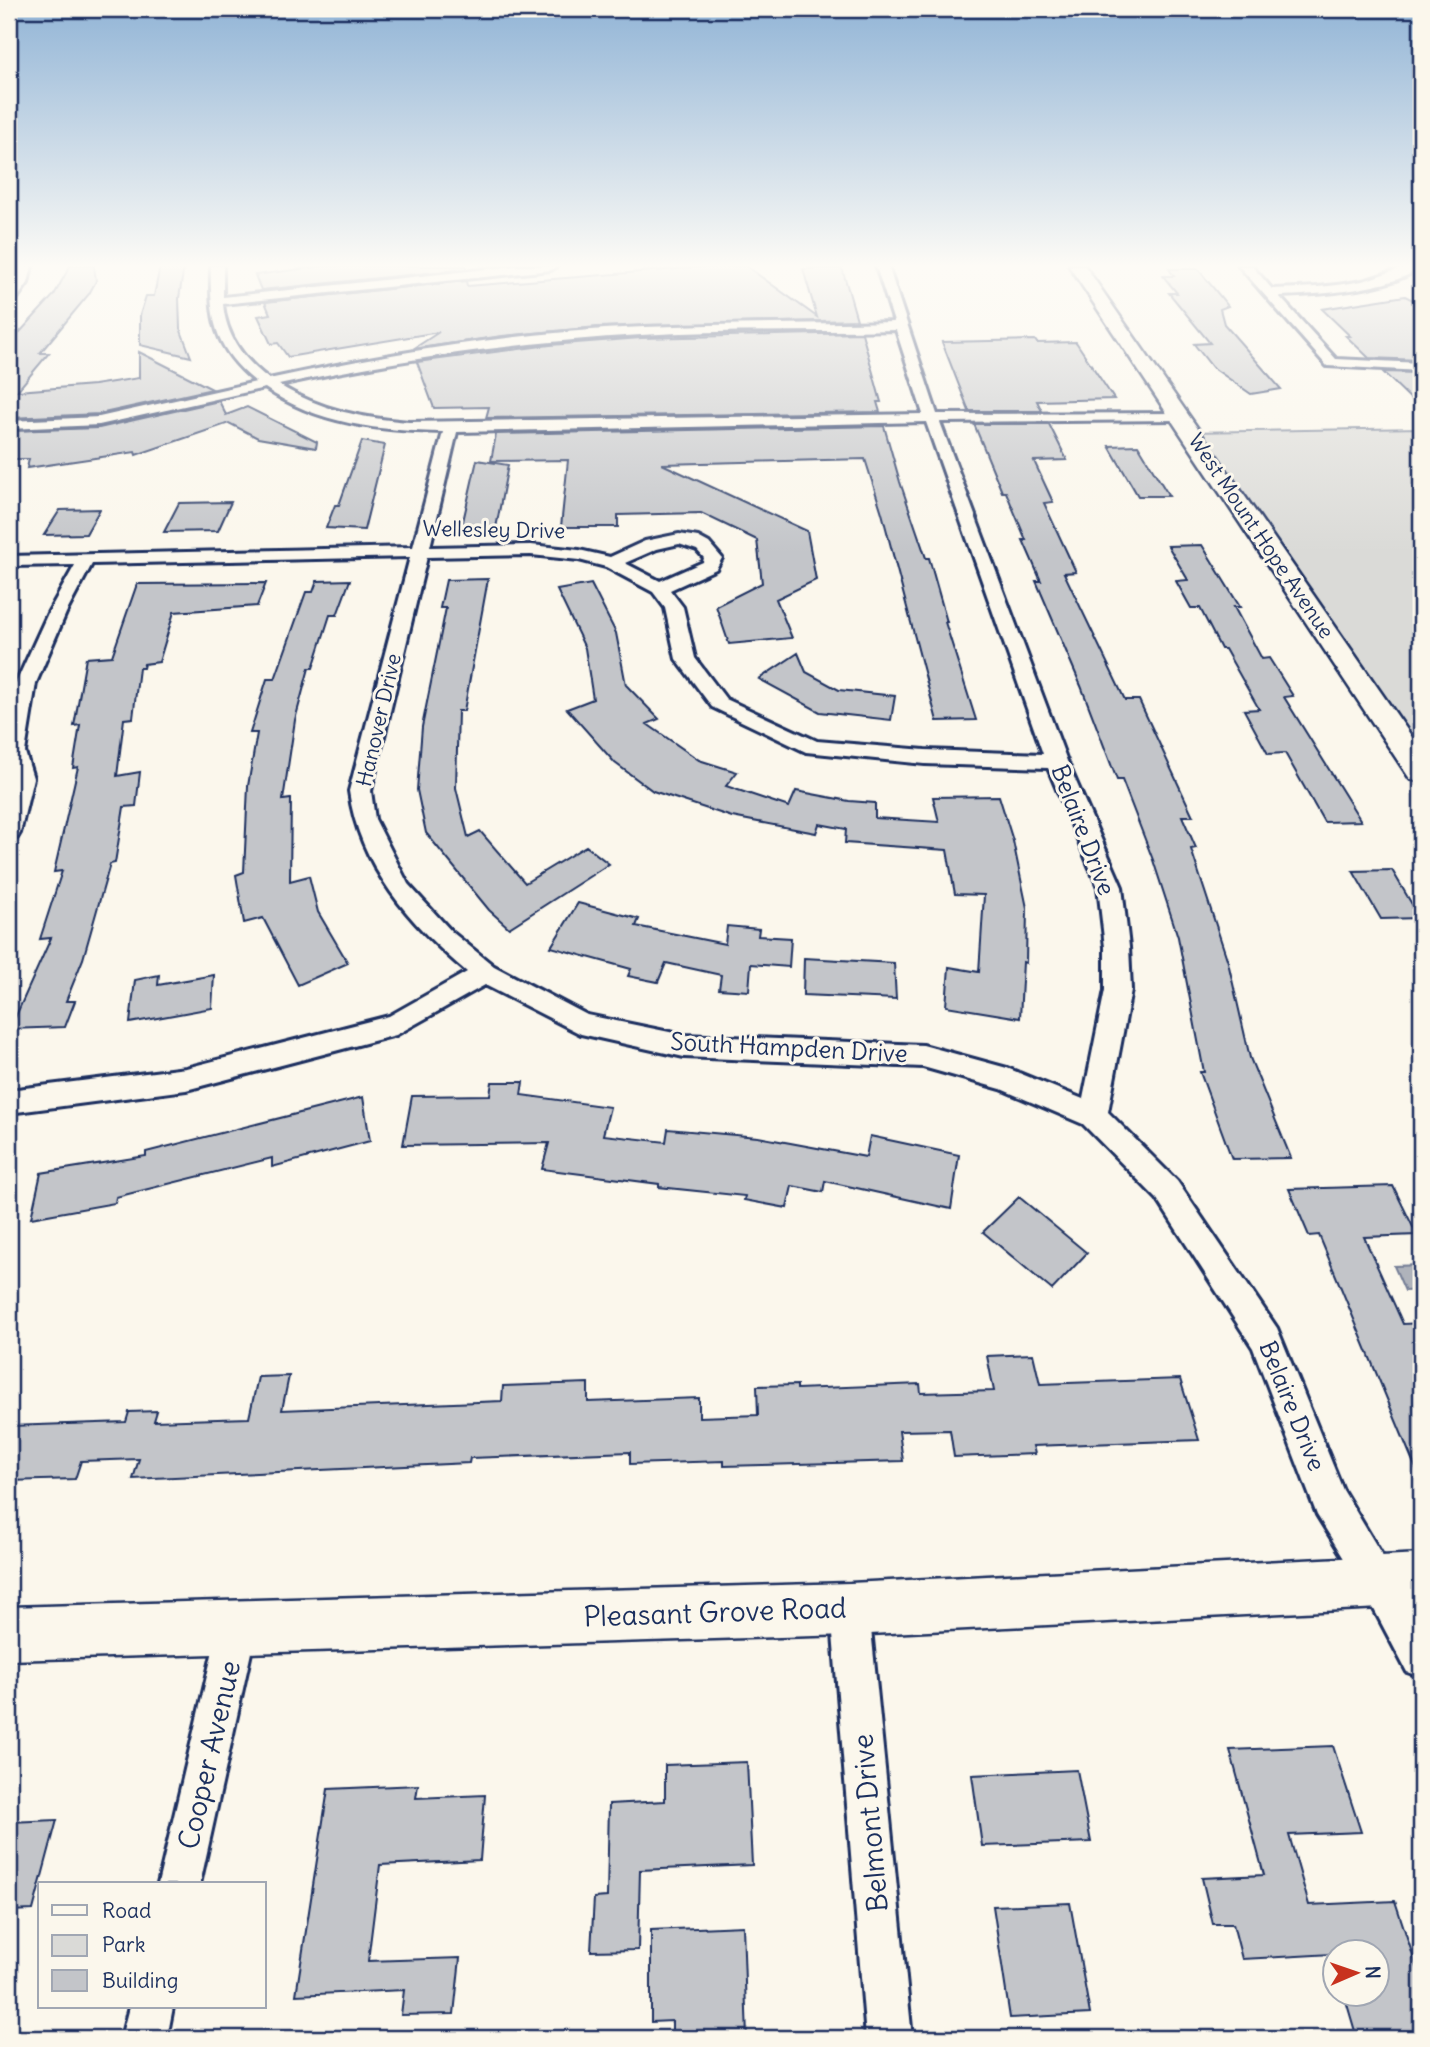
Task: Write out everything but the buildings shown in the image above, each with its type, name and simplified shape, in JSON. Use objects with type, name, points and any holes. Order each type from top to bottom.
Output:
[{"type":"street","points":[[246,362],[266,383],[298,402],[324,412],[368,421],[451,428],[931,417],[1179,416]]},
{"type":"street","points":[[9,425],[99,421],[376,362]]},
{"type":"street","name":"Belaire Drive","points":[[913,362],[1056,761],[1110,887],[1117,947],[1118,990],[1093,1116],[1167,1190],[1266,1339],[1331,1502],[1400,1581],[1421,1658]]},
{"type":"street","name":"West Mount Hope Avenue","points":[[1142,362],[1421,772]]},
{"type":"street","points":[[1332,363],[1421,367]]},
{"type":"street","name":"Hanover Drive","points":[[451,428],[360,791],[364,819],[398,889],[443,938],[485,972]]},
{"type":"street","points":[[612,563],[669,539],[698,542],[708,550],[713,558],[709,565],[659,588],[674,607],[686,659],[719,702],[813,747],[925,757],[1056,761]]},
{"type":"street","name":"Wellesley Drive","points":[[9,561],[531,550],[579,555],[612,563],[659,588]]},
{"type":"street","points":[[9,833],[15,780],[14,752],[26,683],[57,613],[86,560]]},
{"type":"street","points":[[9,1102],[186,1079],[396,1025],[485,972]]},
{"type":"street","name":"South Hampden Drive","points":[[485,972],[581,1024],[684,1046],[923,1056],[1007,1079],[1093,1116]]},
{"type":"street","name":"Pleasant Grove Road","points":[[9,1634],[238,1625],[850,1609],[1400,1581]]},
{"type":"street","name":"Belmont Drive","points":[[850,1609],[889,2038]]},
{"type":"street","name":"Cooper Avenue","points":[[179,1882],[238,1625]]},
{"type":"street","points":[[144,2038],[151,2008]]},
{"type":"green space","points":[[1421,428],[1421,774],[1190,432]]},
{"type":"shaded area","points":[[1421,1265],[1421,1290],[1405,1291],[1394,1266]]}]
